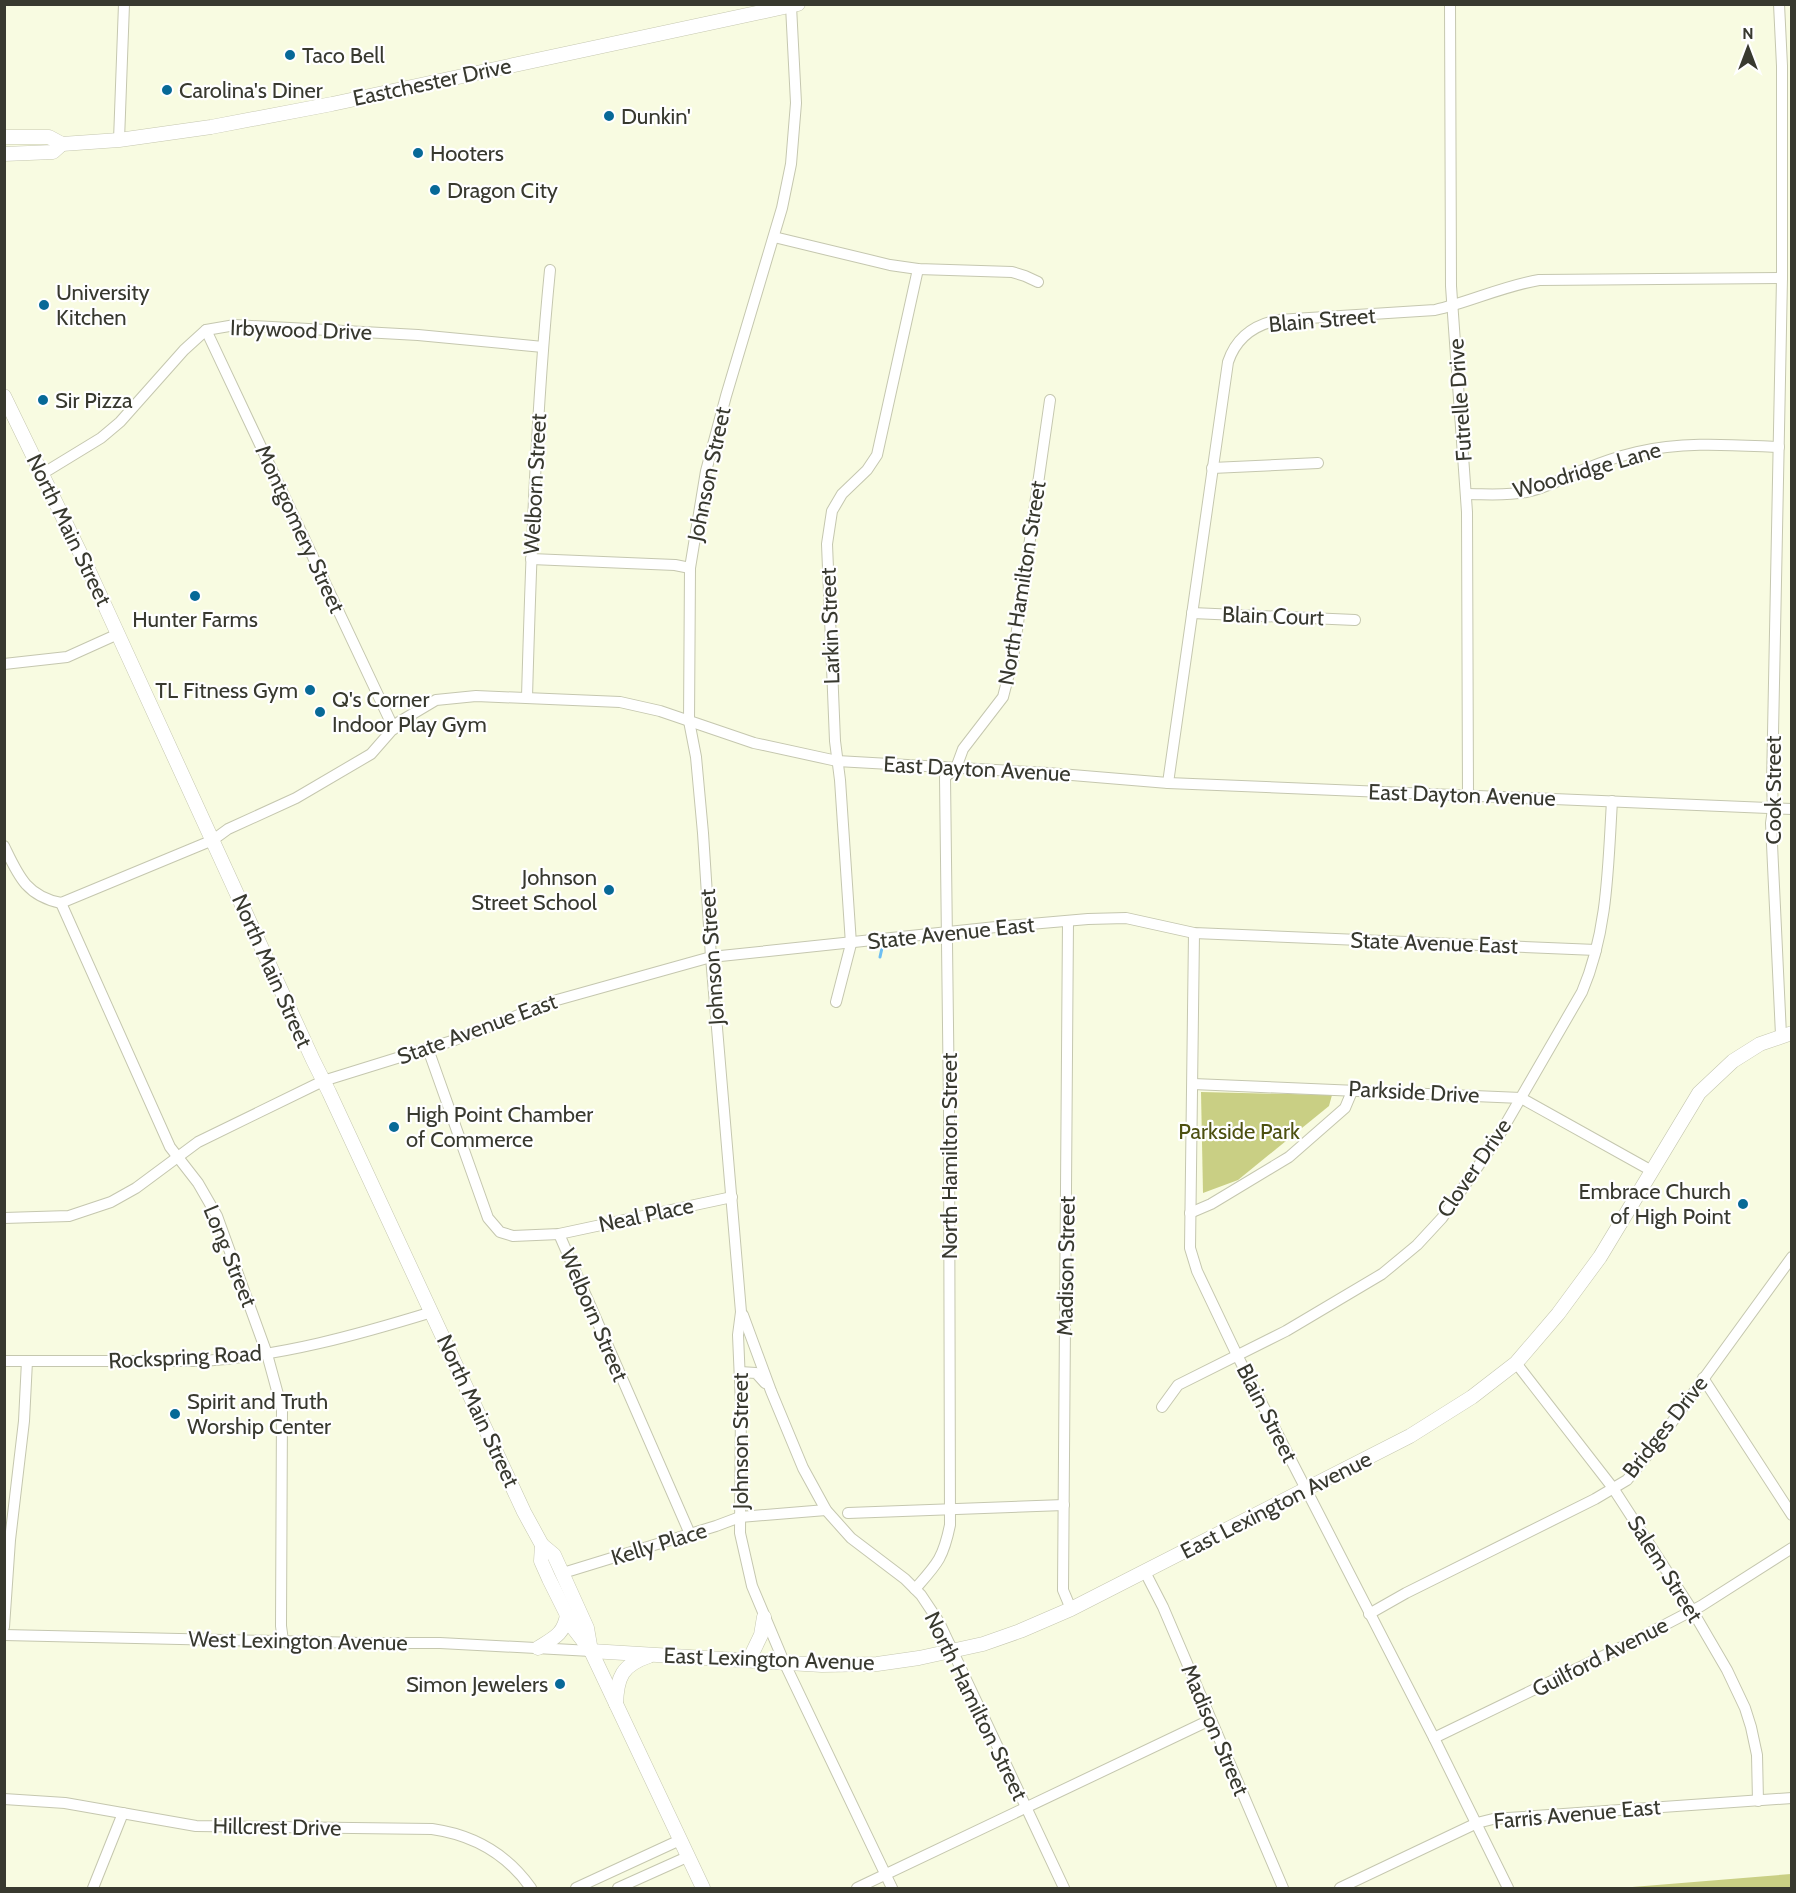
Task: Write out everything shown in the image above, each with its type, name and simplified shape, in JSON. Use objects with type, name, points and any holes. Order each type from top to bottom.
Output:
[{"type":"main road","name":"Eastchester Drive","points":[[4,137],[49,137],[62,144],[119,140],[211,127],[332,104],[793,5]]},
{"type":"main road","name":"Eastchester Drive","points":[[4,154],[53,152],[62,144]]},
{"type":"main road","name":"North Main Street","points":[[5,397],[118,634],[524,1512],[542,1545],[554,1555],[587,1628],[591,1651]]},
{"type":"main road","name":"East Lexington Avenue","points":[[591,1651],[822,1665],[877,1664],[953,1650],[1020,1631],[1071,1609],[1306,1489],[1436,1421],[1516,1363],[1558,1314],[1600,1257],[1700,1093],[1733,1061],[1760,1044],[1786,1034]]},
{"type":"main road","name":"North Main Street","points":[[542,1545],[541,1561],[574,1629],[591,1651],[703,1888]]},
{"type":"main road","points":[[538,1648],[562,1631],[566,1625],[567,1614]]},
{"type":"main road","points":[[749,1660],[761,1635],[764,1617]]},
{"type":"main road","points":[[616,1707],[617,1689],[626,1668],[637,1660],[653,1655]]},
{"type":"street","points":[[119,140],[124,4]]},
{"type":"street","name":"Futrelle Drive","points":[[1450,4],[1452,306],[1466,494],[1468,796]]},
{"type":"street","name":"Cook Street","points":[[1779,4],[1782,66],[1782,278],[1771,822],[1786,1034]]},
{"type":"street","name":"Johnson Street","points":[[793,5],[795,129],[783,208],[726,396],[706,471],[690,568],[689,721],[696,757],[741,1312],[738,1335],[740,1533],[752,1586],[764,1617],[892,1888]]},
{"type":"street","points":[[774,237],[859,259],[918,269],[1012,272],[1038,282]]},
{"type":"street","name":"Larkin Street","points":[[836,1002],[851,944],[837,761],[828,531],[832,511],[842,494],[867,470],[877,455],[918,269]]},
{"type":"street","name":"Welborn Street","points":[[527,697],[531,559],[543,347],[550,270]]},
{"type":"street","name":"Blain Street","points":[[1168,783],[1228,362],[1232,349],[1253,328],[1278,320],[1435,310],[1539,280],[1782,278]]},
{"type":"street","name":"Irbywood Drive","points":[[42,474],[101,438],[120,422],[184,350],[206,330],[235,325],[418,335],[543,347]]},
{"type":"street","name":"Montgomery Street","points":[[206,330],[394,729]]},
{"type":"street","name":"North Hamilton Street","points":[[1050,400],[1013,658],[1003,697],[963,749],[956,768],[945,777],[950,1525],[940,1560],[915,1589],[939,1622],[953,1650],[1064,1888]]},
{"type":"street","name":"Woodridge Lane","points":[[1466,494],[1527,492],[1551,485],[1611,460],[1659,448],[1717,445],[1779,447]]},
{"type":"street","points":[[1212,468],[1318,463]]},
{"type":"street","points":[[531,559],[675,565],[690,568]]},
{"type":"street","name":"Blain Court","points":[[1192,613],[1355,620]]},
{"type":"street","points":[[4,664],[68,657],[118,634]]},
{"type":"street","name":"East Dayton Avenue","points":[[61,903],[213,840],[228,830],[296,798],[371,754],[399,722],[436,700],[476,696],[620,702],[689,721],[754,743],[837,761],[1048,773],[1168,783],[1791,809]]},
{"type":"street","name":"Clover Drive","points":[[1161,1407],[1178,1385],[1286,1330],[1382,1274],[1417,1245],[1442,1218],[1470,1180],[1521,1098],[1582,992],[1592,969],[1604,913],[1612,801]]},
{"type":"street","points":[[6,849],[24,884],[48,900],[61,903]]},
{"type":"street","name":"Long Street","points":[[61,903],[170,1148],[198,1183],[218,1216],[267,1354],[282,1409],[281,1626],[283,1641]]},
{"type":"street","name":"State Avenue East","points":[[4,1218],[80,1214],[111,1202],[136,1188],[198,1142],[323,1081],[428,1049],[557,1000],[711,957],[1006,926],[1126,918],[1194,933],[1596,950]]},
{"type":"street","name":"Madison Street","points":[[1068,921],[1063,1590],[1071,1609]]},
{"type":"street","name":"Blain Street","points":[[1194,933],[1190,1213],[1192,1256],[1237,1355],[1434,1738],[1508,1888]]},
{"type":"street","name":"Welborn Street","points":[[428,1049],[488,1218],[500,1232],[513,1236],[559,1234],[690,1534]]},
{"type":"street","name":"Parkside Drive","points":[[1193,1084],[1353,1089],[1521,1098],[1652,1172]]},
{"type":"street","points":[[1190,1213],[1211,1204],[1289,1157],[1345,1108],[1353,1089]]},
{"type":"street","name":"Neal Place","points":[[559,1234],[732,1197]]},
{"type":"street","name":"Bridges Drive","points":[[1369,1614],[1627,1480],[1791,1257]]},
{"type":"street","name":"Rockspring Road","points":[[4,1361],[203,1361],[267,1354],[349,1337],[432,1312]]},
{"type":"street","points":[[741,1312],[803,1468],[826,1510],[851,1538],[915,1589]]},
{"type":"street","points":[[4,1627],[10,1540],[24,1420],[27,1361]]},
{"type":"street","name":"Salem Street","points":[[1516,1363],[1613,1488],[1692,1610],[1727,1670],[1745,1708],[1757,1755],[1758,1801]]},
{"type":"street","points":[[740,1372],[756,1373],[771,1391]]},
{"type":"street","points":[[1703,1378],[1791,1515]]},
{"type":"street","points":[[848,1514],[1064,1505]]},
{"type":"street","name":"Kelly Place","points":[[562,1573],[740,1517],[826,1510]]},
{"type":"street","name":"Guilford Avenue","points":[[1434,1738],[1626,1645],[1692,1610],[1791,1548]]},
{"type":"street","name":"Madison Street","points":[[1145,1572],[1163,1607],[1283,1888]]},
{"type":"street","name":"West Lexington Avenue","points":[[4,1635],[440,1643],[591,1651]]},
{"type":"street","points":[[857,1888],[1210,1720]]},
{"type":"street","name":"Farris Avenue East","points":[[1340,1888],[1477,1823],[1791,1798]]},
{"type":"street","name":"Hillcrest Drive","points":[[4,1799],[65,1803],[212,1827],[432,1829],[451,1832],[472,1839],[499,1853],[520,1872],[531,1888]]},
{"type":"street","points":[[93,1888],[123,1813]]},
{"type":"street","points":[[576,1888],[680,1840]]},
{"type":"street","points":[[618,1888],[687,1857]]},
{"type":"green space","name":"Parkside Park","points":[[1201,1092],[1332,1095],[1329,1106],[1238,1180],[1203,1193]]},
{"type":"green space","points":[[1791,1874],[1791,1888],[1620,1888]]},
{"type":"waterway","points":[[880,957],[882,948]]},
{"type":"place","name":"Taco Bell","points":[[290,55]]},
{"type":"place","name":"Carolina's Diner","points":[[167,90]]},
{"type":"place","name":"Dunkin'","points":[[609,116]]},
{"type":"place","name":"Hooters","points":[[418,153]]},
{"type":"place","name":"Dragon City","points":[[435,190]]},
{"type":"place","name":"University Kitchen","points":[[44,305]]},
{"type":"place","name":"Sir Pizza","points":[[43,400]]},
{"type":"place","name":"Hunter Farms","points":[[195,596]]},
{"type":"place","name":"TL Fitness Gym","points":[[310,690]]},
{"type":"place","name":"Q's Corner Indoor Play Gym","points":[[320,712]]},
{"type":"place","name":"Johnson Street School","points":[[609,890]]},
{"type":"place","name":"High Point Chamber of Commerce","points":[[394,1127]]},
{"type":"place","name":"Embrace Church of High Point","points":[[1743,1204]]},
{"type":"place","name":"Spirit and Truth Worship Center","points":[[175,1414]]},
{"type":"place","name":"Simon Jewelers","points":[[560,1684]]}]
